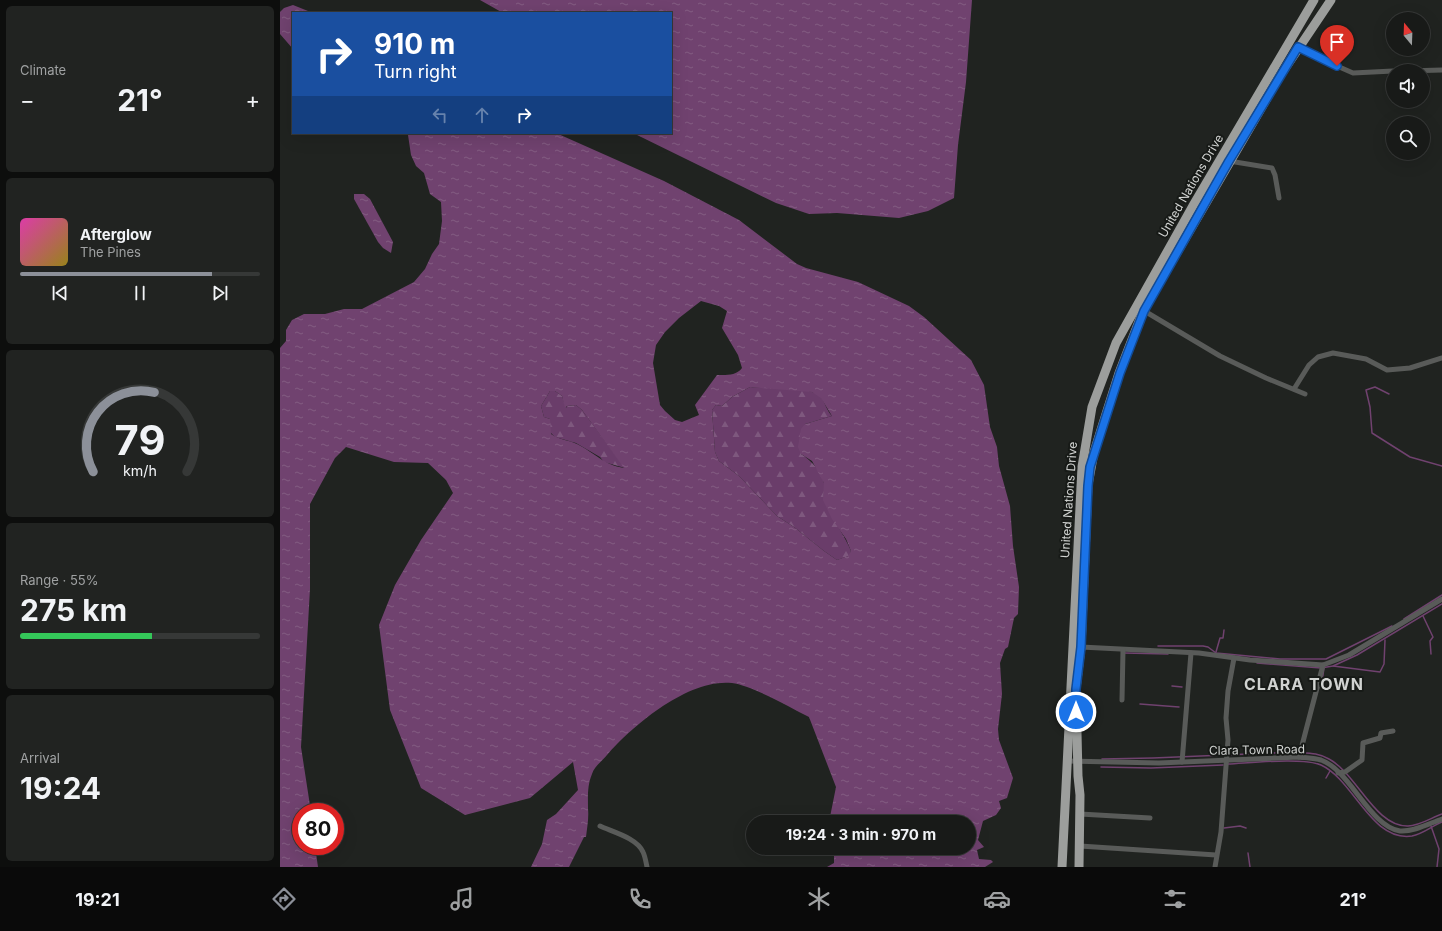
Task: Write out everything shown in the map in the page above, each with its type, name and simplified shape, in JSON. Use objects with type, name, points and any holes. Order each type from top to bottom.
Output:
[{"type":"highway","name":"United Nations Drive","points":[[1079,867],[1080,814],[1077,761],[1076,689],[1081,647],[1088,486],[1094,452],[1140,309],[1194,204],[1314,0]]},
{"type":"highway","name":"United Nations Drive","points":[[1062,867],[1082,468],[1092,408],[1106,366],[1116,343],[1140,309],[1298,47],[1331,0]]},
{"type":"highway","points":[[1106,366],[1112,367],[1120,373]]},
{"type":"highway","points":[[1092,408],[1098,412],[1107,414]]},
{"type":"street","points":[[1298,47],[1312,55],[1353,73],[1386,72]]},
{"type":"street","points":[[1430,70],[1442,70]]},
{"type":"street","points":[[1229,161],[1272,168],[1275,174],[1279,198]]},
{"type":"street","points":[[1140,309],[1220,356],[1305,394]]},
{"type":"street","points":[[1294,389],[1309,365],[1318,357],[1333,353],[1366,359],[1387,370],[1410,368],[1442,358]]},
{"type":"street","points":[[1081,647],[1323,665],[1349,655],[1442,599]]},
{"type":"street","points":[[1122,700],[1123,650]]},
{"type":"street","points":[[1182,761],[1190,655]]},
{"type":"street","points":[[1215,867],[1220,832],[1225,760],[1228,740],[1226,714],[1234,658]]},
{"type":"street","points":[[1299,757],[1323,665]]},
{"type":"street","points":[[1338,773],[1345,772],[1362,760],[1363,743],[1380,738],[1381,733],[1393,731]]},
{"type":"street","name":"Clara Town Road","points":[[1067,762],[1182,761],[1299,757],[1321,760],[1338,773],[1380,821],[1392,828],[1400,831],[1407,830],[1442,819]]},
{"type":"street","points":[[1080,814],[1150,818]]},
{"type":"street","points":[[600,826],[634,842],[640,847],[647,867]]},
{"type":"street","points":[[1080,846],[1216,855]]},
{"type":"green space","points":[[750,387],[798,389],[815,393],[821,397],[832,416],[805,424],[801,454],[812,463],[821,474],[824,483],[825,501],[851,551],[849,556],[837,560],[824,551],[794,527],[777,516],[739,476],[719,461],[715,452],[712,410],[716,405],[722,406],[732,397]]},
{"type":"green space","points":[[550,391],[555,391],[562,396],[566,408],[567,406],[576,405],[582,410],[625,468],[604,462],[600,457],[576,443],[555,437],[550,432],[550,419],[544,417],[541,406]]},
{"type":"water","points":[[480,0],[972,0],[966,82],[958,145],[954,198],[928,211],[899,218],[837,213],[809,214],[776,203],[635,134],[672,134],[672,12],[501,12]]},
{"type":"water","points":[[293,5],[310,12],[292,12],[292,48],[280,34],[280,12],[284,8]]},
{"type":"water","points":[[407,134],[558,134],[664,181],[739,220],[797,264],[806,268],[858,282],[909,306],[924,317],[971,360],[984,385],[990,427],[997,447],[999,466],[1010,506],[1013,546],[1019,587],[1018,614],[1014,618],[1008,647],[1005,649],[1000,663],[1002,694],[998,729],[999,740],[1013,778],[1007,798],[999,801],[1001,808],[996,815],[983,821],[978,840],[984,847],[977,850],[979,859],[991,860],[993,862],[985,867],[827,867],[834,863],[834,855],[976,855],[976,815],[830,815],[836,787],[809,717],[750,688],[732,683],[715,683],[698,688],[663,706],[631,730],[598,764],[590,778],[586,837],[584,837],[569,867],[531,867],[542,844],[547,820],[556,814],[578,790],[573,762],[530,798],[465,815],[421,788],[390,710],[379,625],[395,585],[421,540],[453,493],[446,480],[428,463],[394,462],[346,447],[335,458],[310,504],[310,589],[301,747],[310,803],[292,803],[292,855],[316,855],[318,867],[280,867],[280,348],[286,341],[286,330],[292,320],[304,314],[325,314],[344,309],[362,309],[414,282],[425,269],[432,254],[439,244],[442,221],[441,202],[430,194],[424,173],[416,166],[411,155]],"holes":[[[701,301],[719,306],[727,311],[722,328],[738,355],[742,368],[734,374],[717,375],[695,405],[699,415],[682,422],[675,420],[660,405],[653,363],[656,345],[665,332],[679,318]],[[750,387],[812,392],[821,398],[832,416],[805,424],[801,429],[798,447],[801,454],[812,461],[824,483],[823,500],[832,519],[846,539],[851,551],[848,556],[837,560],[777,516],[739,476],[719,461],[715,452],[712,410],[716,405],[722,406],[732,397]],[[550,391],[555,391],[562,396],[565,408],[567,406],[576,405],[582,410],[624,468],[605,461],[577,444],[557,438],[551,434],[550,419],[544,417],[541,406]]]},
{"type":"water","points":[[354,194],[364,194],[370,199],[393,242],[391,253],[383,248],[378,242],[354,199]]},
{"type":"waterway","points":[[1389,394],[1375,387],[1366,390],[1370,407],[1372,433],[1410,457],[1442,466]]},
{"type":"waterway","points":[[1404,619],[1442,595]]},
{"type":"waterway","points":[[1257,663],[1321,668],[1333,666],[1357,655],[1442,604]]},
{"type":"waterway","points":[[1423,616],[1433,637],[1430,641],[1431,654]]},
{"type":"waterway","points":[[1158,646],[1203,646],[1208,647],[1216,653],[1280,659],[1326,659],[1392,626]]},
{"type":"waterway","points":[[1216,652],[1220,638],[1223,638],[1224,630]]},
{"type":"waterway","points":[[1333,666],[1380,672],[1384,664],[1385,640]]},
{"type":"waterway","points":[[1124,653],[1168,654]]},
{"type":"waterway","points":[[1319,687],[1322,682],[1324,668]]},
{"type":"waterway","points":[[1172,686],[1182,687]]},
{"type":"waterway","points":[[1140,704],[1179,707]]},
{"type":"waterway","points":[[1102,759],[1297,752],[1313,754],[1325,757],[1339,766],[1376,809],[1396,824],[1412,826],[1442,814]]},
{"type":"waterway","points":[[1228,764],[1302,761],[1321,765],[1333,773],[1343,783],[1374,820],[1385,830],[1398,835],[1416,835],[1442,822]]},
{"type":"waterway","points":[[1101,767],[1151,768],[1223,765]]},
{"type":"waterway","points":[[1326,778],[1330,771]]},
{"type":"waterway","points":[[1224,828],[1240,826],[1246,828]]},
{"type":"waterway","points":[[1431,826],[1439,849],[1437,867]]},
{"type":"waterway","points":[[1248,853],[1250,867]]},
{"type":"district","name":"CLARA TOWN","points":[[1304,684]]},
{"type":"route","points":[[1076,712],[1076,689],[1081,647],[1083,569],[1090,467],[1135,330],[1144,311],[1221,175],[1298,47],[1337,66]]}]
